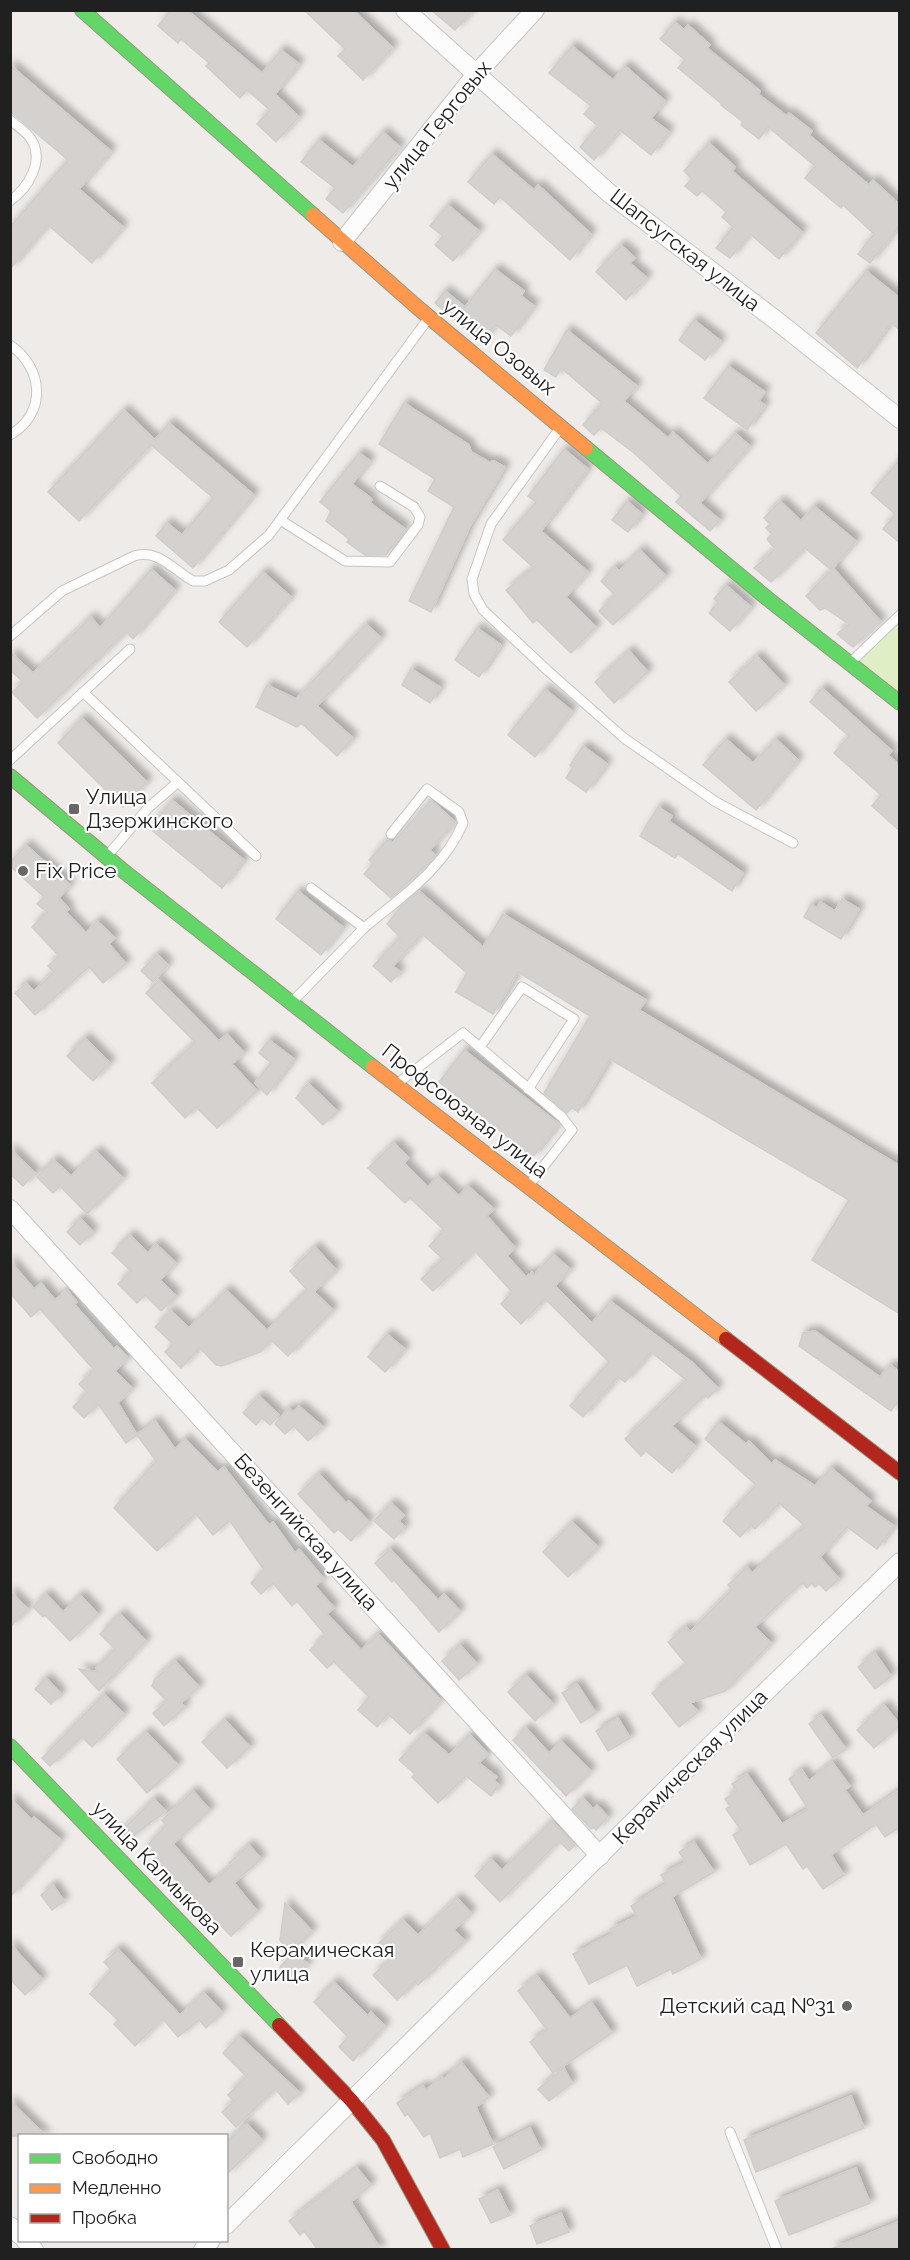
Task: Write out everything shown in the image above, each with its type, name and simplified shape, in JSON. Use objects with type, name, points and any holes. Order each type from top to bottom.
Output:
[{"type":"street","name":"улица Озовых","points":[[82,10],[429,318],[849,665],[900,703]]},
{"type":"street","name":"Шапсугская улица","points":[[405,10],[609,193],[777,321],[900,419]]},
{"type":"street","name":"улица Герговых","points":[[342,242],[477,73],[535,10]]},
{"type":"street","name":"Профсоюзная улица","points":[[15,788],[900,1473]]},
{"type":"street","name":"Безенгийская улица","points":[[10,1209],[600,1856]]},
{"type":"street","name":"Керамическая улица","points":[[228,2223],[900,1562]]},
{"type":"street","name":"улица Калмыкова","points":[[10,1746],[351,2100],[383,2140],[443,2250]]},
{"type":"lane","points":[[10,120],[31,138],[36,151],[35,164],[28,183],[10,201]]},
{"type":"lane","points":[[10,636],[62,591],[134,556],[146,552],[157,555],[193,581],[215,577],[256,549],[282,521],[429,318]]},
{"type":"lane","points":[[10,345],[20,351],[31,366],[38,393],[29,421],[10,435]]},
{"type":"lane","points":[[561,426],[491,524],[472,579],[474,594],[483,610],[624,738],[716,802],[793,843]]},
{"type":"lane","points":[[282,521],[345,561],[390,562],[418,525],[420,517],[414,507],[380,486]]},
{"type":"lane","points":[[849,665],[900,615]]},
{"type":"lane","points":[[10,760],[130,649]]},
{"type":"lane","points":[[83,692],[256,856]]},
{"type":"lane","points":[[106,857],[148,808],[178,782]]},
{"type":"lane","points":[[291,1002],[363,928],[441,861],[455,842],[463,823],[459,813],[427,789],[391,834]]},
{"type":"lane","points":[[312,888],[363,928]]},
{"type":"lane","points":[[480,1047],[522,987],[574,1019],[528,1089]]},
{"type":"lane","points":[[397,1085],[463,1033],[562,1117],[572,1130],[528,1186]]},
{"type":"lane","points":[[730,2132],[777,2250]]},
{"type":"green space","points":[[899,615],[899,703],[848,665]]},
{"type":"building","points":[[171,10],[187,10],[262,73],[281,50],[299,64],[275,94],[299,117],[276,142],[257,124],[270,110],[247,90],[240,98],[206,66],[209,63],[181,39],[178,43],[158,26]]},
{"type":"building","points":[[304,10],[353,10],[393,48],[363,80],[338,56],[345,49]]},
{"type":"building","points":[[431,10],[473,10],[455,30]]},
{"type":"building","points":[[675,22],[684,30],[688,25],[710,45],[707,48],[760,91],[758,94],[787,116],[789,113],[812,131],[809,135],[869,185],[873,180],[900,205],[900,225],[870,263],[858,254],[874,234],[843,205],[841,208],[805,178],[815,166],[768,127],[759,139],[741,125],[743,122],[678,68],[685,60],[660,39]]},
{"type":"building","points":[[572,46],[613,80],[625,66],[665,101],[651,118],[669,132],[651,155],[620,130],[594,160],[580,147],[598,126],[584,114],[591,106],[549,73]]},
{"type":"building","points":[[10,65],[111,151],[79,189],[123,227],[92,263],[48,225],[10,269],[10,227],[68,160],[10,111]]},
{"type":"building","points":[[383,132],[400,147],[343,213],[326,199],[335,188],[301,162],[319,140],[353,167]]},
{"type":"building","points":[[709,143],[735,167],[732,171],[802,232],[779,259],[750,234],[730,258],[716,248],[733,227],[722,217],[726,212],[702,191],[697,196],[685,186],[692,179],[684,171]]},
{"type":"building","points":[[492,154],[534,190],[538,185],[591,234],[570,260],[500,197],[494,204],[468,182]]},
{"type":"building","points":[[448,205],[479,231],[453,261],[435,245],[443,236],[430,226]]},
{"type":"building","points":[[621,245],[635,258],[630,263],[647,278],[626,300],[596,272]]},
{"type":"building","points":[[495,269],[524,291],[521,296],[534,306],[511,336],[496,325],[482,342],[435,303],[445,291],[465,307]]},
{"type":"building","points":[[866,271],[900,298],[900,330],[891,323],[857,368],[816,333]]},
{"type":"building","points":[[694,320],[721,341],[705,360],[679,340]]},
{"type":"building","points":[[567,330],[637,386],[624,401],[668,438],[673,432],[708,464],[735,433],[750,446],[700,503],[720,520],[710,531],[676,502],[681,496],[634,453],[601,428],[594,435],[583,425],[602,403],[561,368],[556,377],[544,370]]},
{"type":"building","points":[[728,366],[765,392],[759,401],[765,405],[747,430],[704,398]]},
{"type":"building","points":[[404,403],[469,445],[471,452],[489,462],[494,461],[505,467],[471,524],[431,612],[409,601],[454,507],[428,491],[435,479],[379,444]]},
{"type":"building","points":[[124,410],[155,440],[169,423],[254,495],[193,568],[156,536],[167,523],[182,535],[213,498],[151,445],[79,521],[48,492]]},
{"type":"building","points":[[564,449],[588,469],[541,531],[588,572],[566,597],[596,627],[571,653],[537,620],[533,623],[506,590],[534,568],[503,540],[536,502],[528,496]]},
{"type":"building","points":[[359,453],[370,461],[352,484],[372,499],[370,503],[405,529],[386,555],[365,555],[347,542],[349,539],[326,521],[331,511],[320,502]]},
{"type":"building","points":[[900,459],[900,543],[883,529],[895,514],[871,493]]},
{"type":"building","points":[[627,501],[642,514],[628,532],[612,520]]},
{"type":"building","points":[[780,501],[801,521],[814,506],[856,541],[831,570],[805,548],[771,582],[754,568],[775,549],[767,539],[772,534],[766,528],[770,524],[764,518]]},
{"type":"building","points":[[640,550],[666,576],[613,625],[599,611],[615,595],[601,581],[615,567],[619,571]]},
{"type":"building","points":[[833,568],[881,622],[853,647],[837,634],[849,624],[825,608],[820,610],[806,596]]},
{"type":"building","points":[[151,569],[175,590],[133,639],[126,632],[37,718],[12,692],[23,682],[10,670],[10,656],[12,654],[33,673],[91,617],[100,628]]},
{"type":"building","points":[[263,572],[291,597],[247,647],[219,622]]},
{"type":"building","points":[[726,585],[751,607],[730,631],[709,613],[718,602],[714,599]]},
{"type":"building","points":[[366,624],[381,638],[317,706],[353,738],[337,756],[301,723],[297,727],[256,707],[267,685],[296,699]]},
{"type":"building","points":[[477,628],[501,645],[479,677],[455,660]]},
{"type":"building","points":[[629,651],[648,672],[614,703],[595,682]]},
{"type":"building","points":[[757,656],[784,685],[756,711],[729,682]]},
{"type":"building","points":[[411,669],[440,687],[430,703],[402,685]]},
{"type":"building","points":[[822,688],[892,751],[888,755],[900,766],[900,831],[872,806],[881,795],[834,753],[849,736],[810,702]]},
{"type":"building","points":[[545,689],[572,711],[535,757],[508,735]]},
{"type":"building","points":[[82,718],[147,782],[123,807],[58,743]]},
{"type":"building","points":[[726,739],[753,763],[776,739],[798,760],[756,810],[703,765]]},
{"type":"building","points":[[583,746],[607,764],[586,792],[566,778],[573,767],[570,765]]},
{"type":"building","points":[[172,800],[244,860],[222,888],[149,828]]},
{"type":"building","points":[[431,800],[455,822],[430,850],[435,855],[428,864],[391,898],[364,874],[373,864],[369,860],[387,840],[393,842]]},
{"type":"building","points":[[658,807],[672,816],[669,821],[743,873],[732,891],[678,854],[675,858],[640,836]]},
{"type":"building","points":[[26,845],[70,885],[59,898],[69,909],[66,912],[86,933],[97,921],[115,938],[109,944],[126,964],[103,983],[89,967],[35,1015],[15,993],[26,983],[34,991],[54,972],[48,966],[59,956],[32,927],[47,912],[37,904],[44,897],[10,866],[10,862]]},
{"type":"building","points":[[298,891],[343,927],[321,955],[276,919]]},
{"type":"building","points":[[419,891],[483,947],[503,914],[646,1000],[639,1010],[900,1166],[900,1314],[812,1260],[849,1200],[610,1059],[578,1112],[572,1108],[567,1113],[544,1093],[590,1016],[518,972],[493,1014],[456,992],[467,973],[422,934],[393,966],[400,972],[391,982],[373,966],[400,937],[387,924]]},
{"type":"building","points":[[842,899],[859,909],[841,939],[804,917],[811,904],[817,908],[820,902],[835,911]]},
{"type":"building","points":[[157,954],[168,965],[153,982],[141,971]]},
{"type":"building","points":[[159,980],[219,1041],[227,1034],[244,1053],[232,1064],[257,1091],[217,1128],[196,1107],[185,1118],[152,1083],[195,1042],[146,993]]},
{"type":"building","points":[[85,1038],[110,1063],[93,1081],[67,1056]]},
{"type":"building","points":[[269,1040],[294,1059],[267,1095],[255,1083],[271,1063],[259,1053]]},
{"type":"building","points":[[464,1050],[559,1124],[533,1157],[439,1082]]},
{"type":"building","points":[[308,1083],[337,1111],[323,1125],[296,1098]]},
{"type":"building","points":[[394,1143],[409,1158],[404,1163],[428,1187],[438,1176],[459,1196],[468,1186],[494,1209],[487,1216],[515,1248],[507,1256],[526,1277],[532,1272],[534,1275],[553,1254],[570,1269],[555,1286],[592,1323],[610,1301],[693,1363],[718,1388],[708,1398],[705,1395],[672,1426],[695,1446],[672,1473],[646,1451],[641,1456],[625,1439],[686,1380],[651,1352],[625,1382],[618,1377],[583,1417],[570,1406],[609,1362],[545,1299],[521,1324],[501,1304],[512,1292],[475,1251],[433,1291],[421,1279],[443,1259],[429,1246],[444,1230],[410,1198],[405,1203],[368,1168]]},
{"type":"building","points":[[10,1149],[35,1173],[23,1186],[10,1174]]},
{"type":"building","points":[[96,1151],[123,1178],[87,1214],[60,1186],[53,1193],[37,1177],[54,1160],[71,1176]]},
{"type":"building","points":[[80,1218],[93,1232],[80,1245],[67,1232]]},
{"type":"building","points":[[130,1235],[148,1253],[156,1244],[176,1263],[160,1280],[176,1296],[161,1311],[145,1295],[137,1303],[118,1284],[131,1271],[112,1253]]},
{"type":"building","points":[[315,1247],[336,1270],[314,1292],[333,1310],[288,1356],[271,1340],[260,1352],[222,1366],[216,1365],[200,1348],[181,1368],[165,1352],[173,1344],[155,1327],[171,1311],[189,1328],[226,1290],[267,1330],[307,1290],[290,1271]]},
{"type":"building","points":[[10,1261],[34,1289],[41,1283],[55,1300],[67,1290],[77,1302],[74,1304],[114,1349],[117,1346],[128,1358],[115,1371],[132,1388],[118,1403],[137,1435],[126,1443],[98,1404],[84,1418],[73,1407],[87,1392],[79,1384],[94,1370],[40,1309],[31,1317],[10,1293]]},
{"type":"building","points":[[815,1331],[880,1377],[890,1365],[900,1372],[900,1399],[891,1411],[799,1346],[803,1333]]},
{"type":"building","points":[[387,1334],[405,1349],[385,1372],[368,1357]]},
{"type":"building","points":[[259,1396],[279,1415],[270,1425],[262,1418],[256,1425],[243,1413]]},
{"type":"building","points":[[299,1406],[323,1427],[308,1441],[294,1426],[285,1434],[275,1424],[289,1408],[293,1412]]},
{"type":"building","points":[[155,1421],[175,1449],[185,1439],[218,1472],[224,1467],[269,1525],[273,1522],[295,1553],[299,1549],[324,1579],[315,1586],[334,1608],[327,1614],[361,1650],[378,1634],[441,1700],[410,1734],[388,1714],[377,1727],[358,1710],[369,1697],[334,1662],[327,1668],[310,1650],[325,1635],[297,1601],[292,1606],[273,1583],[261,1594],[251,1583],[264,1570],[230,1521],[213,1535],[196,1514],[157,1551],[114,1508],[156,1461],[137,1435]]},
{"type":"building","points":[[719,1422],[746,1444],[749,1441],[772,1464],[775,1460],[815,1486],[831,1468],[871,1501],[866,1506],[894,1526],[877,1549],[847,1527],[820,1557],[839,1579],[826,1591],[819,1584],[815,1587],[812,1583],[807,1588],[803,1583],[798,1586],[755,1627],[771,1643],[725,1691],[690,1703],[698,1712],[679,1727],[652,1693],[687,1665],[668,1642],[686,1627],[690,1632],[732,1589],[728,1585],[747,1567],[752,1573],[805,1526],[779,1503],[755,1529],[751,1525],[740,1537],[723,1521],[756,1485],[705,1439]]},
{"type":"building","points":[[319,1474],[346,1503],[349,1501],[369,1522],[351,1541],[338,1529],[334,1533],[298,1494]]},
{"type":"building","points":[[391,1503],[404,1515],[399,1521],[405,1527],[394,1539],[374,1521]]},
{"type":"building","points":[[572,1522],[598,1547],[568,1577],[543,1552]]},
{"type":"building","points":[[390,1549],[438,1600],[444,1594],[460,1611],[439,1632],[394,1580],[392,1582],[375,1563]]},
{"type":"building","points":[[10,1592],[28,1609],[10,1627]]},
{"type":"building","points":[[46,1594],[63,1612],[80,1595],[98,1614],[70,1641],[45,1615],[43,1617],[33,1607]]},
{"type":"building","points":[[120,1614],[146,1641],[99,1691],[79,1669],[99,1672],[96,1668],[115,1649],[100,1634]]},
{"type":"building","points":[[460,1645],[477,1664],[459,1680],[442,1661]]},
{"type":"building","points":[[875,1653],[891,1676],[875,1689],[858,1667]]},
{"type":"building","points":[[175,1661],[199,1687],[181,1703],[185,1707],[164,1726],[153,1713],[167,1701],[152,1686],[155,1679]]},
{"type":"building","points":[[526,1675],[553,1704],[535,1721],[508,1692]]},
{"type":"building","points":[[46,1678],[61,1694],[51,1704],[35,1689]]},
{"type":"building","points":[[577,1684],[596,1713],[581,1723],[562,1693]]},
{"type":"building","points":[[104,1694],[124,1714],[92,1747],[82,1737],[50,1766],[42,1758]]},
{"type":"building","points":[[884,1705],[900,1725],[874,1748],[857,1730]]},
{"type":"building","points":[[821,1715],[846,1749],[833,1758],[809,1724]]},
{"type":"building","points":[[618,1718],[630,1738],[608,1751],[596,1731]]},
{"type":"building","points":[[225,1720],[250,1747],[227,1768],[202,1742]]},
{"type":"building","points":[[526,1728],[549,1753],[561,1741],[591,1771],[566,1796],[513,1740]]},
{"type":"building","points":[[146,1732],[178,1765],[147,1793],[117,1759]]},
{"type":"building","points":[[424,1733],[449,1755],[470,1735],[488,1754],[479,1763],[497,1777],[494,1780],[499,1785],[491,1796],[466,1776],[438,1803],[412,1777],[415,1774],[399,1760]]},
{"type":"building","points":[[832,1762],[850,1786],[845,1790],[863,1815],[900,1790],[900,1827],[885,1837],[876,1824],[831,1855],[844,1875],[823,1889],[807,1866],[803,1869],[786,1844],[750,1865],[733,1835],[741,1830],[726,1809],[730,1806],[725,1799],[737,1791],[732,1784],[747,1774],[782,1824],[808,1809],[789,1779],[802,1770],[809,1781]]},
{"type":"building","points":[[193,1791],[210,1810],[173,1844],[209,1885],[232,1865],[229,1863],[249,1845],[261,1859],[234,1883],[257,1911],[231,1936],[145,1848],[166,1825],[162,1820]]},
{"type":"building","points":[[10,1798],[32,1820],[34,1817],[61,1840],[10,1897]]},
{"type":"building","points":[[583,1798],[593,1809],[597,1805],[608,1817],[596,1830],[593,1827],[591,1829],[572,1809]]},
{"type":"building","points":[[154,1799],[166,1811],[124,1843],[117,1835]]},
{"type":"building","points":[[552,1821],[575,1845],[569,1851],[559,1841],[500,1902],[475,1876],[491,1859],[502,1870]]},
{"type":"building","points":[[694,1842],[714,1872],[672,1897],[701,1959],[673,1974],[671,1969],[637,1986],[627,1965],[589,1984],[573,1954],[612,1934],[610,1929],[637,1916],[631,1906],[666,1884],[661,1875],[686,1862],[679,1852]]},
{"type":"building","points":[[53,1885],[64,1901],[52,1910],[41,1895]]},
{"type":"building","points":[[457,1898],[471,1913],[454,1930],[465,1941],[418,1985],[415,1982],[397,2000],[373,1975],[392,1958],[378,1944],[403,1920],[418,1935]]},
{"type":"building","points":[[285,1903],[312,1931],[290,1953],[280,1940]]},
{"type":"building","points":[[10,1944],[42,1979],[25,1995],[10,1979]]},
{"type":"building","points":[[118,1949],[180,2015],[204,1993],[222,2012],[206,2028],[199,2020],[178,2037],[163,2019],[135,2046],[114,2024],[118,2020],[90,1994],[111,1970],[104,1962]]},
{"type":"building","points":[[294,1952],[308,1964],[293,1979],[280,1967]]},
{"type":"building","points":[[537,1976],[570,2018],[592,2003],[612,2033],[553,2073],[530,2042],[547,2030],[518,1991]]},
{"type":"building","points":[[334,1982],[368,2016],[371,2012],[385,2026],[353,2061],[339,2047],[348,2037],[314,2002]]},
{"type":"building","points":[[239,2036],[300,2093],[288,2104],[275,2089],[236,2127],[222,2112],[234,2101],[228,2095],[246,2076],[223,2053]]},
{"type":"building","points":[[461,2062],[489,2097],[476,2107],[493,2144],[463,2157],[460,2149],[440,2158],[430,2133],[424,2137],[408,2114],[405,2116],[397,2103],[423,2086],[426,2090],[442,2077],[444,2079]]},
{"type":"building","points":[[564,2068],[572,2083],[549,2101],[538,2089]]},
{"type":"building","points":[[851,2096],[864,2128],[756,2172],[744,2140]]},
{"type":"building","points":[[10,2101],[44,2134],[10,2136]]},
{"type":"building","points":[[247,2124],[262,2140],[228,2173],[228,2140]]},
{"type":"building","points":[[530,2128],[541,2150],[504,2169],[493,2147]]},
{"type":"building","points":[[357,2168],[371,2185],[351,2202],[381,2250],[318,2250],[304,2231],[300,2235],[289,2221]]},
{"type":"building","points":[[856,2168],[870,2203],[789,2235],[775,2201]]},
{"type":"building","points":[[498,2190],[510,2215],[491,2223],[479,2199]]},
{"type":"building","points":[[561,2213],[569,2232],[537,2244],[530,2226]]},
{"type":"building","points":[[900,2221],[900,2250],[831,2250],[831,2249]]},
{"type":"traffic: fast","points":[[82,10],[313,215]]},
{"type":"traffic: fast","points":[[586,448],[768,599],[900,703]]},
{"type":"traffic: fast","points":[[10,776],[121,869],[373,1067]]},
{"type":"traffic: fast","points":[[10,1746],[279,2025]]},
{"type":"traffic: slow","points":[[313,215],[417,307],[586,448]]},
{"type":"traffic: slow","points":[[373,1067],[726,1339]]},
{"type":"traffic: jam","points":[[726,1339],[900,1473]]},
{"type":"traffic: jam","points":[[279,2025],[351,2100],[383,2140],[443,2250]]},
{"type":"place","name":"Улица Дзержинского","points":[[74,809]]},
{"type":"place","name":"Fix Price","points":[[23,871]]},
{"type":"place","name":"Керамическая улица","points":[[238,1962]]},
{"type":"place","name":"Детский сад №31","points":[[847,2006]]}]
